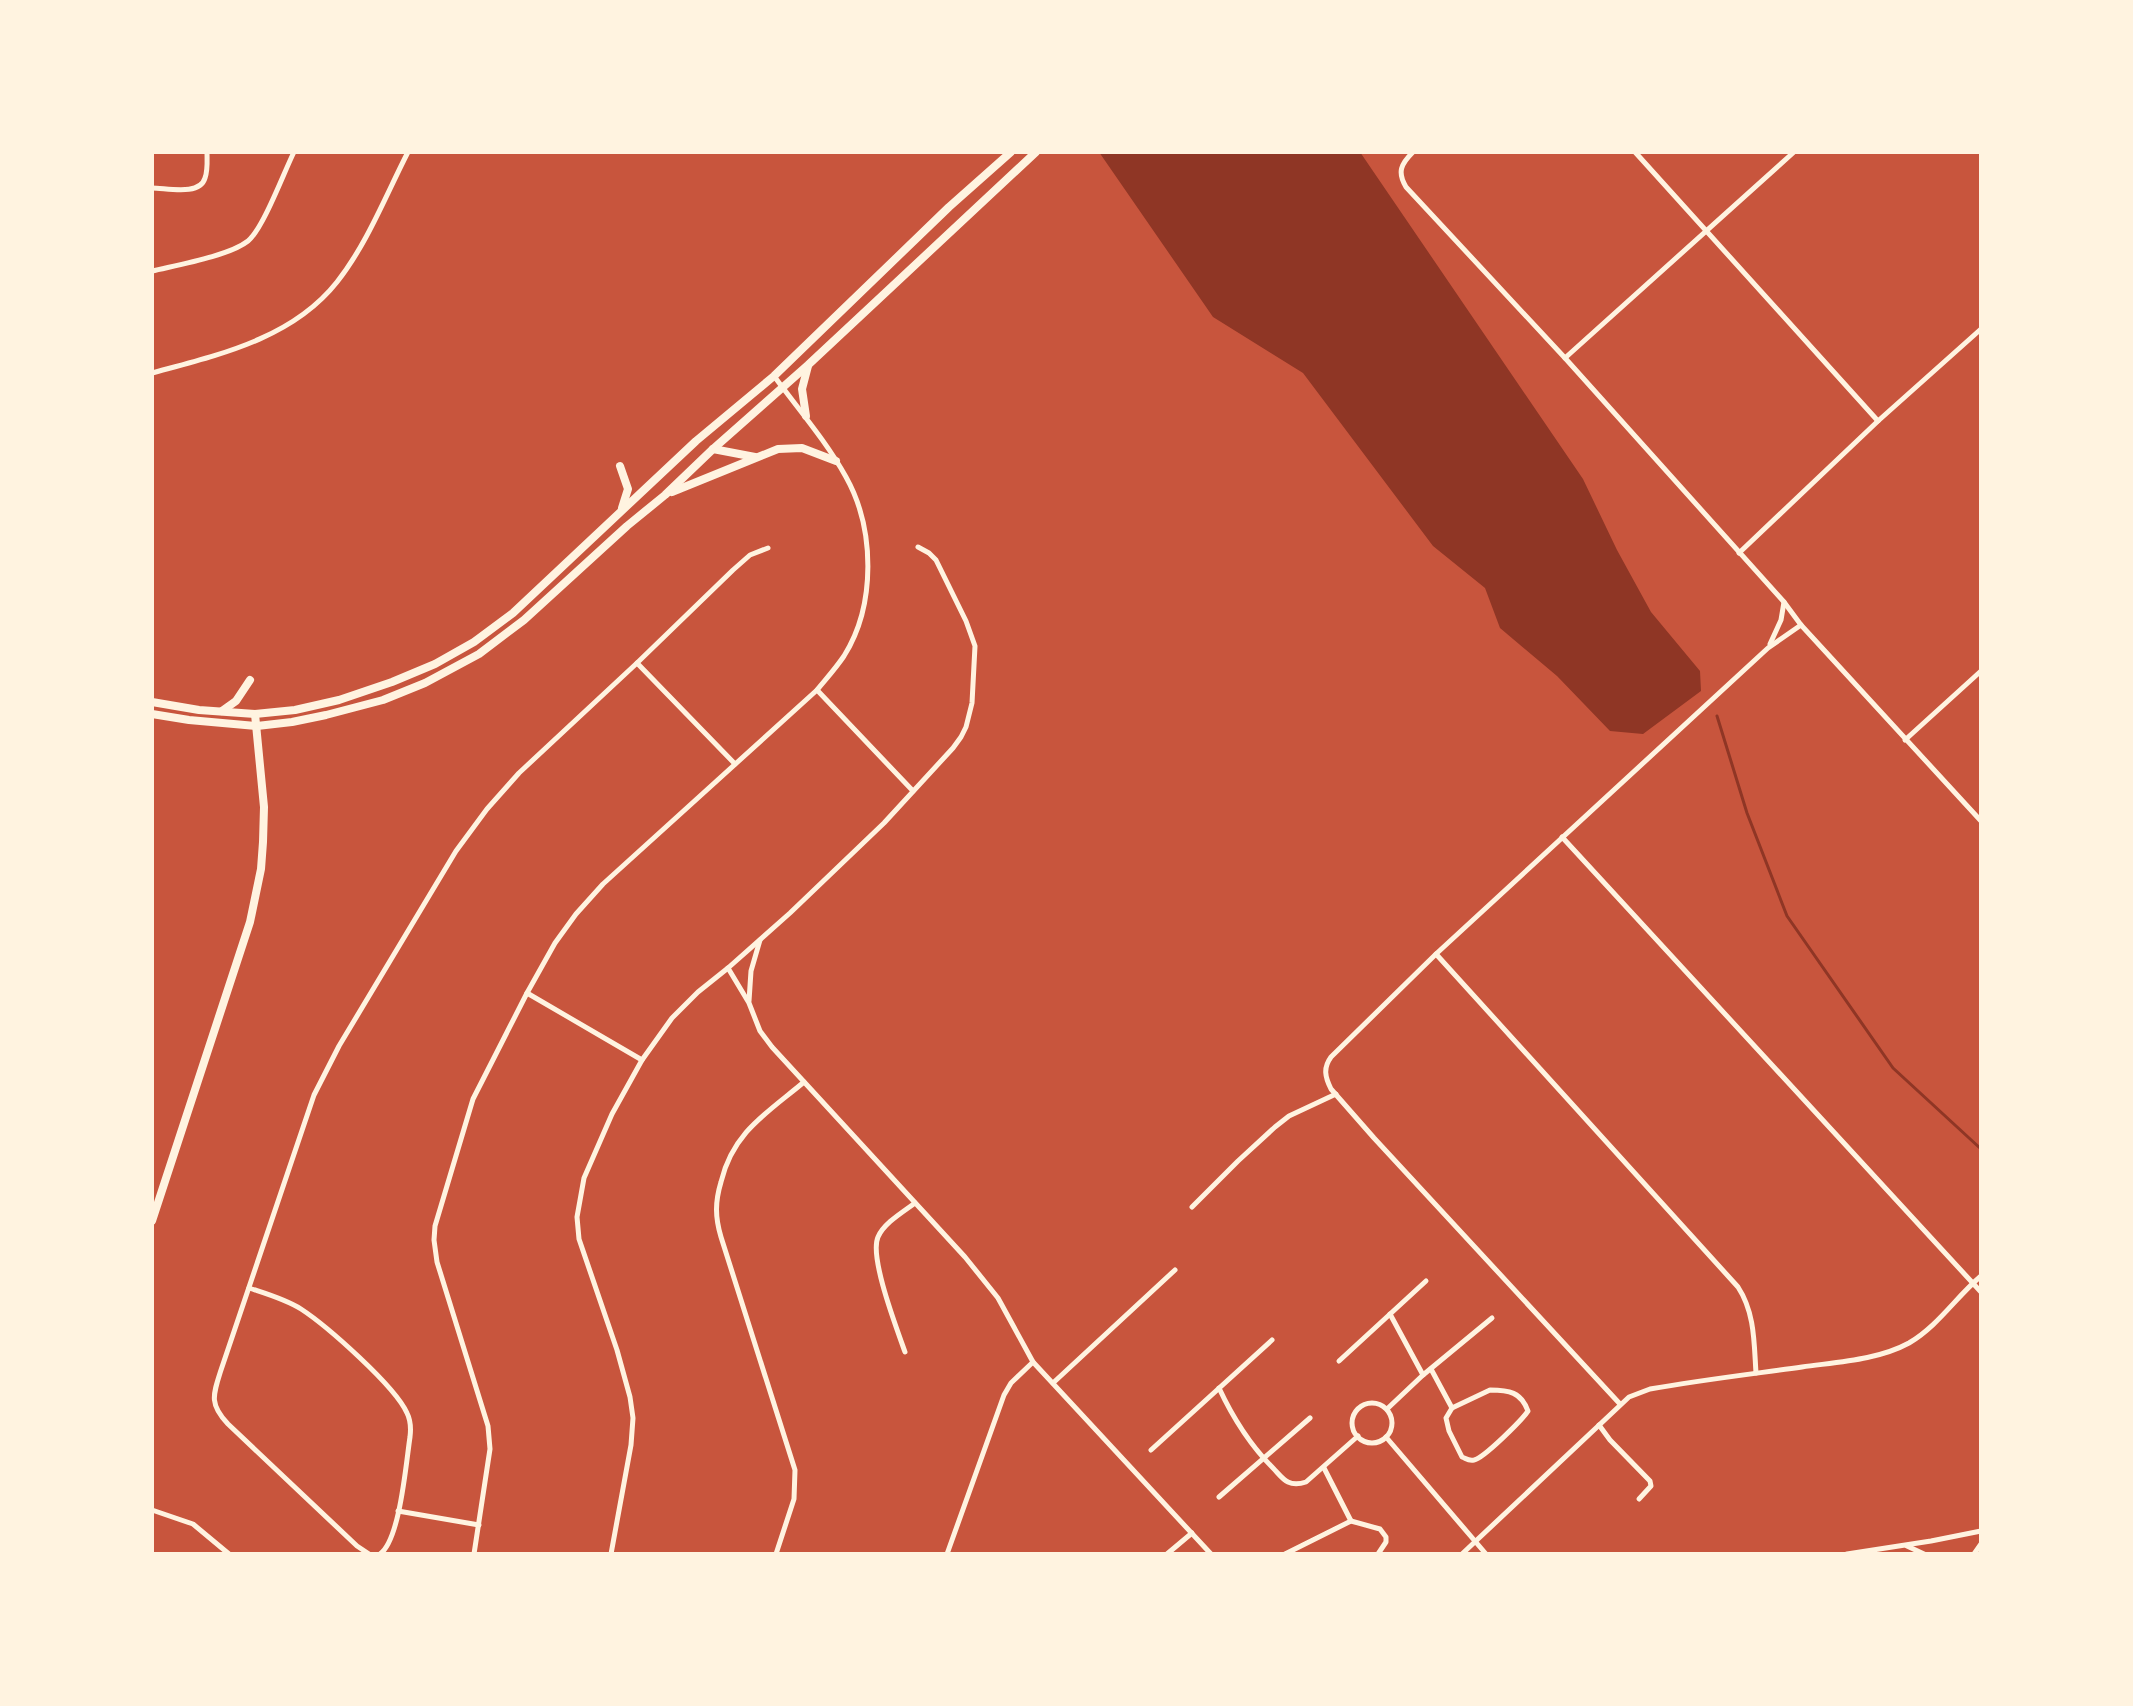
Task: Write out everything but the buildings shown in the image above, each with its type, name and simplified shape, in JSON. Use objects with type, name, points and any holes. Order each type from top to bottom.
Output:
[{"type":"main road","points":[[152,702],[255,714],[295,710],[339,700],[411,674],[454,653],[501,623],[696,441],[774,376],[949,207],[1011,152]]},
{"type":"main road","points":[[152,714],[257,726],[292,722],[358,707],[425,683],[479,654],[524,620],[665,495],[1036,152]]},
{"type":"main road","points":[[806,416],[802,389],[808,365]]},
{"type":"main road","points":[[665,495],[778,449],[794,447],[814,451],[836,461]]},
{"type":"main road","points":[[713,449],[755,457]]},
{"type":"main road","points":[[620,466],[628,489],[620,512]]},
{"type":"main road","points":[[222,712],[236,701],[250,680]]},
{"type":"main road","points":[[152,1221],[250,922],[261,869],[264,807],[255,714]]},
{"type":"street","points":[[152,188],[188,189],[202,185],[206,176],[207,152]]},
{"type":"street","points":[[152,271],[233,249],[248,241],[258,229],[294,152]]},
{"type":"street","points":[[152,373],[245,345],[290,323],[313,306],[338,281],[351,261],[408,152]]},
{"type":"street","points":[[1413,152],[1402,164],[1400,175],[1406,187],[1565,358],[1784,602],[1801,625],[1981,821]]},
{"type":"street","points":[[1635,152],[1878,421]]},
{"type":"street","points":[[1565,358],[1794,152]]},
{"type":"street","points":[[1739,553],[1878,421],[1981,329]]},
{"type":"street","points":[[474,1554],[490,1437],[437,1262],[434,1240],[435,1226],[473,1099],[555,943],[588,899],[817,690],[845,654],[857,629],[865,601],[868,560],[854,494],[806,416],[774,376]]},
{"type":"street","points":[[611,1554],[633,1418],[617,1350],[579,1239],[577,1217],[584,1178],[597,1146],[642,1060],[672,1018],[884,823],[953,748],[966,727],[972,703],[976,655],[969,629],[936,560],[918,547]]},
{"type":"street","points":[[369,1554],[228,1424],[214,1407],[214,1392],[314,1095],[323,1074],[456,851],[487,809],[519,773],[742,561],[768,548]]},
{"type":"street","points":[[1768,648],[1779,628],[1784,602]]},
{"type":"street","points":[[1620,1404],[1374,1138],[1328,1083],[1325,1067],[1340,1047],[1562,837],[1768,648],[1801,625]]},
{"type":"street","points":[[637,663],[735,764]]},
{"type":"street","points":[[1905,740],[1981,671]]},
{"type":"street","points":[[817,690],[913,791]]},
{"type":"street","points":[[1562,837],[1981,1292]]},
{"type":"street","points":[[749,1003],[751,971],[760,940]]},
{"type":"street","points":[[1436,954],[1738,1287],[1753,1324],[1756,1373]]},
{"type":"street","points":[[728,968],[749,1003],[765,1040],[989,1285],[1033,1362],[1211,1554]]},
{"type":"street","points":[[527,993],[642,1060]]},
{"type":"street","points":[[776,1554],[794,1499],[795,1470],[716,1221],[716,1209],[726,1164],[740,1139],[804,1082]]},
{"type":"street","points":[[1192,1207],[1289,1116],[1336,1094]]},
{"type":"street","points":[[905,1352],[879,1271],[876,1243],[885,1227],[915,1203]]},
{"type":"street","points":[[1053,1383],[1175,1270]]},
{"type":"street","points":[[1462,1554],[1629,1397],[1650,1389],[1875,1355],[1907,1344],[1951,1308],[1981,1276]]},
{"type":"street","points":[[1339,1361],[1426,1281]]},
{"type":"street","points":[[249,1288],[288,1302],[308,1314],[374,1372],[408,1414],[411,1429],[398,1511],[388,1546],[380,1554]]},
{"type":"street","points":[[1390,1314],[1423,1375]]},
{"type":"street","points":[[1387,1409],[1492,1318]]},
{"type":"street","points":[[1151,1450],[1272,1340]]},
{"type":"street","points":[[947,1554],[1004,1395],[1011,1383],[1033,1362]]},
{"type":"street","points":[[1431,1369],[1452,1408]]},
{"type":"street","points":[[1219,1388],[1240,1429],[1263,1458],[1288,1482],[1299,1485],[1306,1482],[1358,1436]]},
{"type":"street","points":[[1497,1390],[1516,1394],[1525,1401],[1528,1411],[1483,1456],[1472,1461],[1462,1457],[1449,1431],[1446,1418],[1452,1408],[1485,1392],[1497,1390]]},
{"type":"street","points":[[1372,1403],[1387,1409],[1392,1425],[1386,1437],[1370,1442],[1358,1436],[1353,1424],[1355,1413],[1360,1408],[1372,1403]]},
{"type":"street","points":[[1219,1497],[1310,1418]]},
{"type":"street","points":[[1599,1425],[1650,1481],[1651,1486],[1639,1499]]},
{"type":"street","points":[[1386,1437],[1486,1554]]},
{"type":"street","points":[[1324,1468],[1351,1521]]},
{"type":"street","points":[[152,1510],[193,1524],[229,1554]]},
{"type":"street","points":[[398,1511],[479,1525]]},
{"type":"street","points":[[1285,1554],[1297,1551],[1351,1521],[1384,1532],[1386,1542],[1378,1554]]},
{"type":"street","points":[[1847,1554],[1981,1531]]},
{"type":"street","points":[[1167,1554],[1192,1533]]},
{"type":"street","points":[[1974,1554],[1981,1544]]},
{"type":"street","points":[[1906,1545],[1924,1554]]},
{"type":"shaded area","points":[[1099,152],[1360,152],[1583,479],[1651,612],[1700,671],[1701,691],[1643,734],[1610,731],[1557,676],[1500,628],[1485,588],[1433,546],[1303,373],[1213,317]]},
{"type":"waterway","points":[[1717,716],[1747,813],[1787,916],[1893,1068],[1981,1149]]}]
